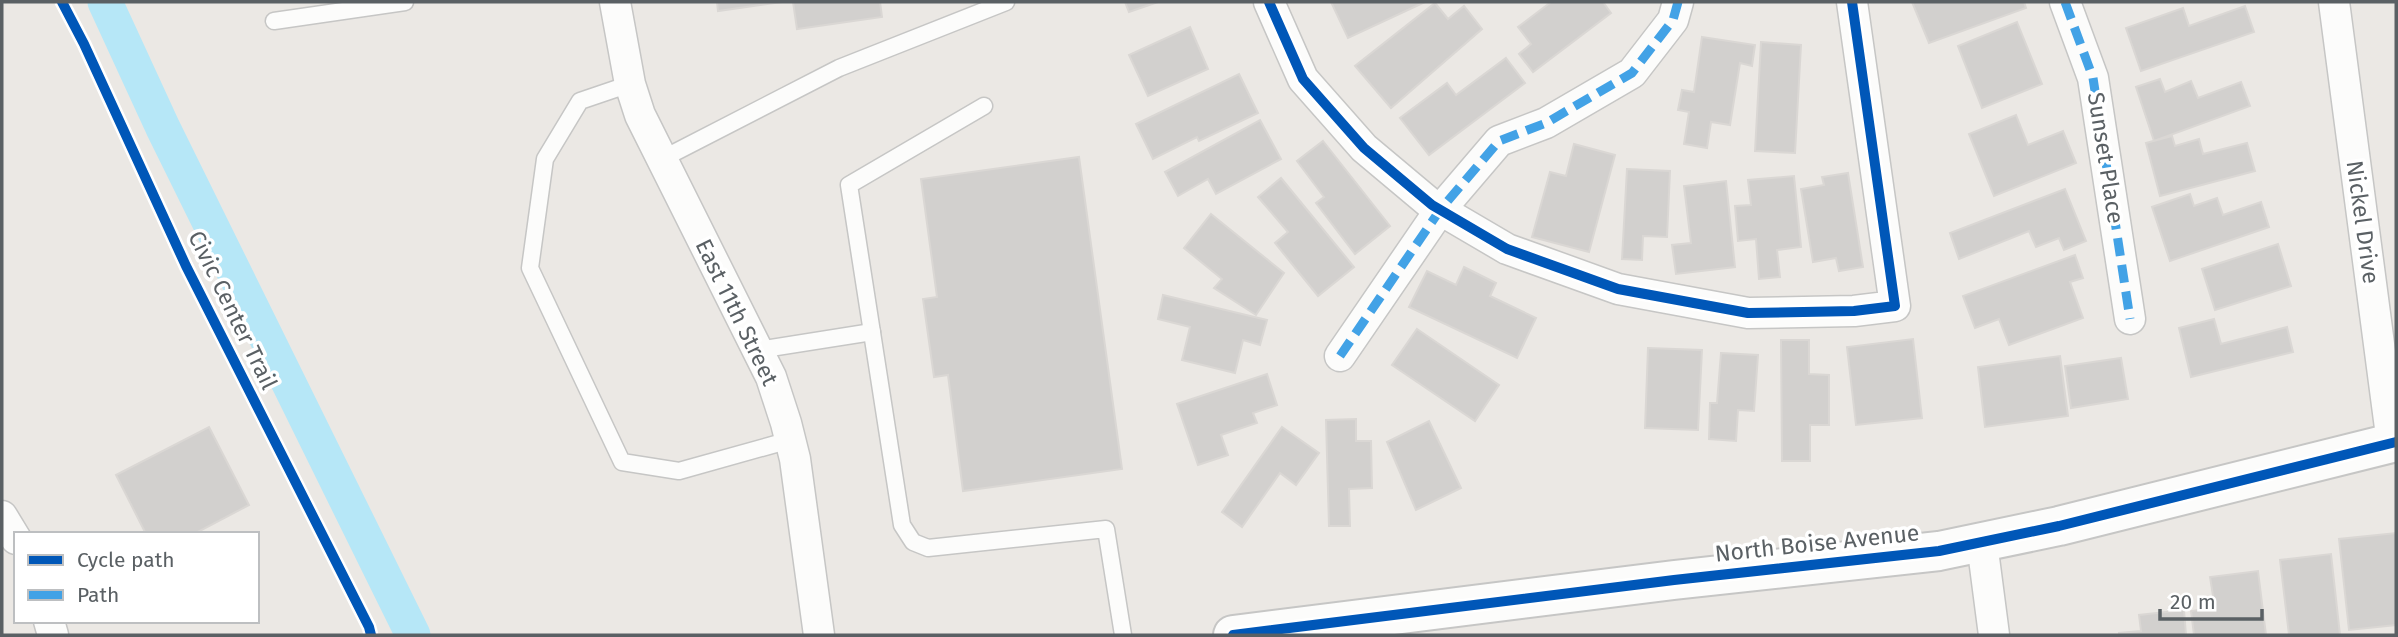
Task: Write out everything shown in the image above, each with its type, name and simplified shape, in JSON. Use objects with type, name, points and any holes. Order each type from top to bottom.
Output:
[{"type":"street","name":"East 11th Street","points":[[615,2],[630,84],[640,115],[771,377],[790,440],[819,635]]},
{"type":"street","points":[[1269,2],[1303,79],[1364,148],[1440,210],[1507,249],[1618,289],[1748,313],[1854,311],[1895,306],[1852,2]]},
{"type":"street","points":[[1340,356],[1440,210],[1499,141],[1546,123],[1632,73],[1673,20],[1678,2]]},
{"type":"street","name":"Sunset Place","points":[[2065,2],[2093,78],[2130,319]]},
{"type":"street","name":"Nickel Drive","points":[[2334,2],[2394,443]]},
{"type":"street","name":"North Boise Avenue","points":[[1233,635],[1675,580],[1939,551],[2059,526],[2394,443]]},
{"type":"street","points":[[2,516],[14,536]]},
{"type":"street","points":[[1982,543],[1994,635]]},
{"type":"lane","points":[[274,21],[405,2]]},
{"type":"lane","points":[[662,159],[839,68],[1006,2]]},
{"type":"lane","points":[[630,84],[580,102],[545,159],[530,268],[622,462],[679,471],[790,440]]},
{"type":"lane","points":[[984,107],[849,186],[902,524],[913,542],[928,548],[1106,529],[1123,635]]},
{"type":"lane","points":[[758,350],[872,332]]},
{"type":"building","points":[[717,2],[782,2],[718,11]]},
{"type":"building","points":[[793,2],[880,2],[882,17],[797,29]]},
{"type":"building","points":[[1125,2],[1158,2],[1129,12]]},
{"type":"building","points":[[1331,2],[1425,2],[1348,38]]},
{"type":"building","points":[[1551,2],[1603,2],[1611,13],[1533,72],[1519,54],[1531,44],[1518,27]]},
{"type":"building","points":[[1912,2],[2024,2],[2026,8],[1929,43]]},
{"type":"building","points":[[1435,3],[1448,19],[1464,6],[1482,29],[1391,108],[1355,66]]},
{"type":"building","points":[[2245,6],[2254,32],[2141,71],[2126,28],[2183,8],[2189,26]]},
{"type":"building","points":[[2017,22],[2042,84],[1982,108],[1958,46]]},
{"type":"building","points":[[1190,27],[1208,69],[1148,96],[1129,55]]},
{"type":"building","points":[[1702,37],[1755,45],[1752,66],[1740,63],[1730,125],[1711,122],[1707,148],[1684,144],[1689,112],[1678,110],[1682,90],[1694,92]]},
{"type":"building","points":[[1761,42],[1801,45],[1795,153],[1755,151]]},
{"type":"building","points":[[1506,58],[1525,83],[1429,155],[1400,118],[1447,83],[1456,95]]},
{"type":"building","points":[[1239,74],[1258,113],[1199,141],[1197,137],[1153,159],[1136,124]]},
{"type":"building","points":[[2160,79],[2165,92],[2191,81],[2198,98],[2241,82],[2250,106],[2154,141],[2136,87]]},
{"type":"building","points":[[2016,115],[2028,145],[2063,131],[2076,163],[1994,196],[1969,134]]},
{"type":"building","points":[[1260,120],[1281,159],[1216,194],[1208,179],[1178,196],[1165,172]]},
{"type":"building","points":[[2172,136],[2175,146],[2199,139],[2203,154],[2247,143],[2255,171],[2160,196],[2146,143]]},
{"type":"building","points":[[1323,141],[1390,226],[1355,254],[1316,203],[1324,197],[1297,161]]},
{"type":"building","points":[[1574,144],[1615,155],[1589,252],[1532,237],[1550,172],[1566,176]]},
{"type":"building","points":[[1079,157],[1122,469],[963,491],[948,375],[934,377],[923,299],[937,297],[921,179]]},
{"type":"building","points":[[1627,169],[1670,171],[1667,237],[1643,236],[1642,260],[1622,259]]},
{"type":"building","points":[[1848,173],[1863,267],[1839,271],[1836,258],[1813,262],[1801,189],[1824,185],[1822,177]]},
{"type":"building","points":[[1794,176],[1801,247],[1777,250],[1780,277],[1759,279],[1756,239],[1738,241],[1735,206],[1751,205],[1748,180]]},
{"type":"building","points":[[1281,178],[1354,267],[1318,296],[1275,243],[1288,232],[1258,197]]},
{"type":"building","points":[[1726,181],[1735,267],[1676,274],[1672,245],[1691,243],[1684,186]]},
{"type":"building","points":[[2065,189],[2086,241],[2064,250],[2059,238],[2036,247],[2029,231],[1959,259],[1950,233]]},
{"type":"building","points":[[2190,194],[2194,206],[2217,198],[2223,215],[2261,202],[2269,227],[2170,261],[2152,207]]},
{"type":"building","points":[[1211,214],[1284,273],[1256,315],[1214,288],[1222,279],[1184,248]]},
{"type":"building","points":[[2278,244],[2291,286],[2215,310],[2202,269]]},
{"type":"building","points":[[2075,255],[2083,278],[2070,282],[2083,318],[2009,345],[1999,319],[1975,328],[1963,296]]},
{"type":"building","points":[[1464,267],[1496,283],[1490,296],[1536,318],[1517,358],[1409,307],[1427,271],[1456,285]]},
{"type":"building","points":[[1163,295],[1267,320],[1260,345],[1243,340],[1235,373],[1182,360],[1190,327],[1158,319]]},
{"type":"building","points":[[2214,319],[2221,344],[2287,327],[2293,352],[2191,377],[2179,328]]},
{"type":"building","points":[[1417,329],[1499,385],[1475,421],[1392,365]]},
{"type":"building","points":[[1913,339],[1922,418],[1856,425],[1847,347]]},
{"type":"building","points":[[1781,340],[1809,340],[1809,374],[1829,375],[1829,425],[1810,425],[1810,461],[1782,461]]},
{"type":"building","points":[[1648,348],[1702,350],[1698,430],[1645,428]]},
{"type":"building","points":[[1721,353],[1758,355],[1754,411],[1738,410],[1736,441],[1709,439],[1710,403],[1717,403]]},
{"type":"building","points":[[2060,356],[2068,416],[1985,427],[1978,367]]},
{"type":"building","points":[[2121,358],[2128,399],[2071,408],[2065,366]]},
{"type":"building","points":[[1267,374],[1277,405],[1253,413],[1257,423],[1221,435],[1228,455],[1198,465],[1177,404]]},
{"type":"building","points":[[1356,419],[1356,441],[1371,441],[1372,488],[1349,489],[1350,526],[1329,526],[1326,420]]},
{"type":"building","points":[[1429,421],[1461,488],[1416,510],[1387,442]]},
{"type":"building","points":[[209,427],[249,505],[198,532],[145,532],[116,475]]},
{"type":"building","points":[[1282,427],[1319,453],[1296,485],[1280,473],[1242,527],[1222,512]]},
{"type":"building","points":[[2396,533],[2396,625],[2349,630],[2339,539]]},
{"type":"building","points":[[2331,554],[2340,635],[2289,635],[2280,560]]},
{"type":"building","points":[[2258,571],[2266,635],[2194,635],[2191,611],[2215,608],[2210,577]]},
{"type":"building","points":[[2184,610],[2186,635],[2119,635],[2141,631],[2139,615]]},
{"type":"waterway","points":[[105,2],[163,128],[413,635]]},
{"type":"marked path","points":[[1340,356],[1440,210],[1499,141],[1546,123],[1632,73],[1673,20],[1678,2]]},
{"type":"marked path","points":[[2065,2],[2093,78],[2130,319]]},
{"type":"cycle path","name":"Civic Center Trail","points":[[62,2],[186,266],[371,635]]},
{"type":"cycle path","points":[[1269,2],[1303,79],[1364,148],[1432,205],[1507,249],[1618,289],[1748,313],[1854,311],[1895,306],[1852,2]]},
{"type":"cycle path","points":[[1233,635],[1674,580],[1939,551],[2059,526],[2396,442]]}]
